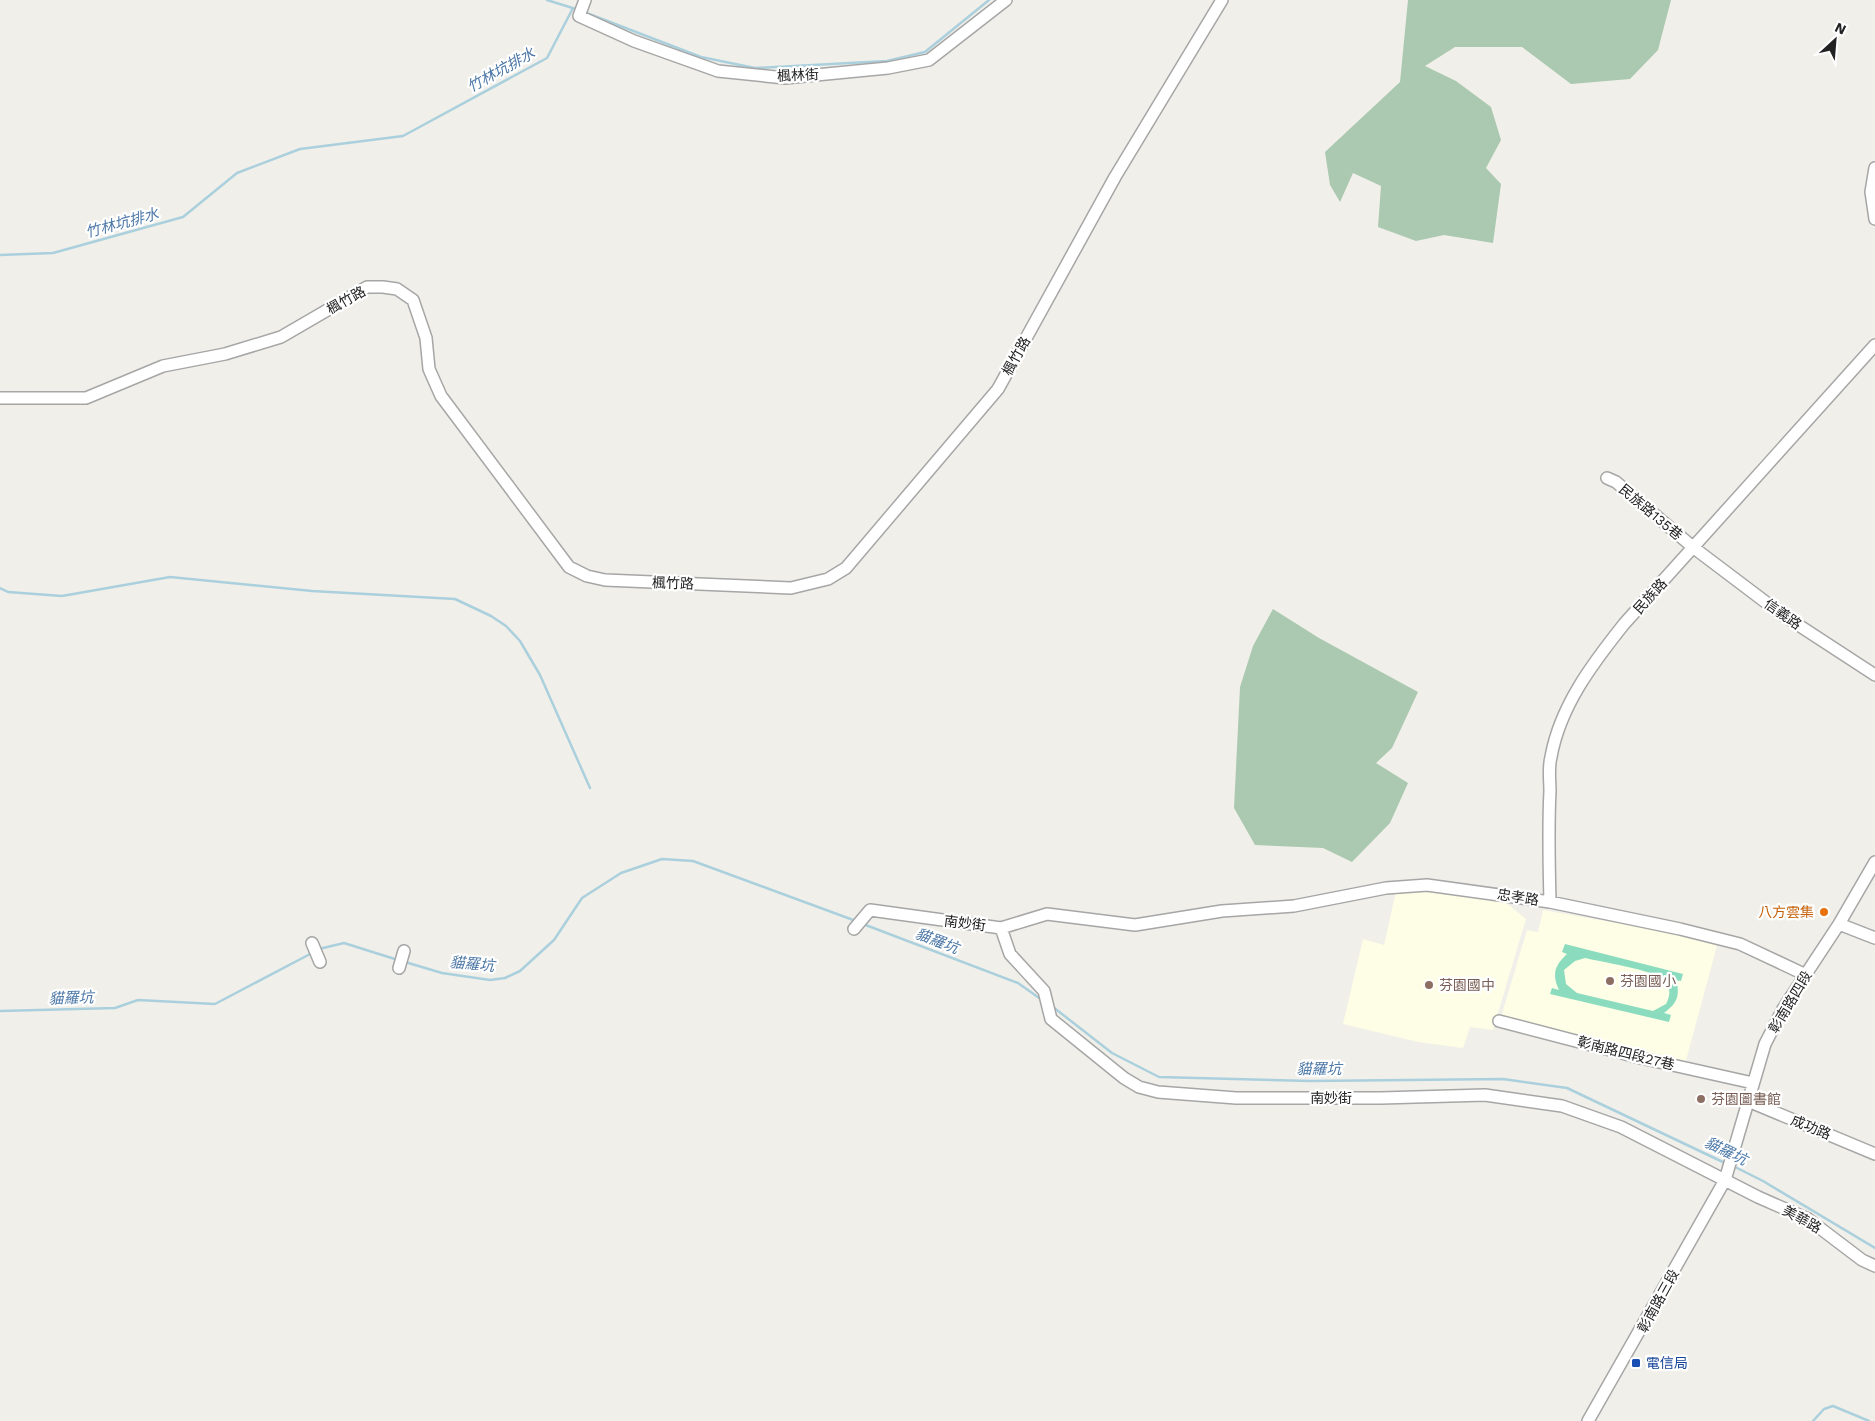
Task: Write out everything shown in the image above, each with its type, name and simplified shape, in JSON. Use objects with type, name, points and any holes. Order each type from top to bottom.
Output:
[{"type":"street","name":"楓林街","points":[[585,0],[579,16],[634,41],[718,71],[785,78],[888,68],[929,60],[1006,0]]},
{"type":"street","name":"楓竹路","points":[[0,398],[86,398],[163,366],[225,354],[281,337],[367,287],[397,289],[413,300],[426,338],[429,370],[441,396],[569,567],[587,576],[605,580],[791,588],[828,579],[846,568],[998,389],[1116,178],[1222,0]]},
{"type":"street","points":[[1875,168],[1871,192],[1875,219]]},
{"type":"street","name":"民族路","points":[[1550,902],[1549,774],[1555,741],[1570,703],[1595,660],[1624,624],[1875,344]]},
{"type":"street","name":"民族路135巷","points":[[1607,478],[1616,482],[1694,548]]},
{"type":"street","name":"信義路","points":[[1694,548],[1780,613],[1875,675]]},
{"type":"street","name":"彰南路四段","points":[[1733,1155],[1765,1044],[1783,1008],[1839,924],[1875,862]]},
{"type":"street","name":"忠孝路","points":[[1222,910],[1294,906],[1386,888],[1427,885],[1550,902],[1680,929],[1735,943],[1806,975]]},
{"type":"street","name":"南妙街","points":[[854,929],[867,914],[1002,928],[1047,914],[1135,925],[1222,910]]},
{"type":"street","points":[[1839,924],[1875,938]]},
{"type":"street","name":"南妙街","points":[[1002,928],[1010,954],[1044,991],[1051,1019],[1124,1078],[1139,1086],[1158,1092],[1236,1098],[1382,1098],[1469,1095],[1530,1100],[1562,1106],[1621,1127],[1725,1180]]},
{"type":"street","points":[[312,943],[320,962]]},
{"type":"street","points":[[399,968],[404,951]]},
{"type":"street","name":"彰南路四段27巷","points":[[1499,1021],[1641,1058],[1753,1084]]},
{"type":"street","name":"成功路","points":[[1748,1102],[1875,1154]]},
{"type":"street","name":"彰南路三段","points":[[1588,1421],[1725,1180],[1733,1155]]},
{"type":"street","name":"美華路","points":[[1725,1180],[1808,1219],[1862,1260],[1875,1266]]},
{"type":"shaded area","points":[[1408,0],[1671,0],[1658,50],[1630,79],[1571,84],[1522,47],[1455,47],[1425,66],[1456,81],[1491,107],[1501,140],[1486,168],[1501,184],[1493,243],[1444,235],[1416,241],[1378,227],[1381,186],[1353,173],[1340,202],[1330,185],[1325,152],[1400,82]]},
{"type":"shaded area","points":[[1273,609],[1319,638],[1418,692],[1392,748],[1376,763],[1408,783],[1390,823],[1352,862],[1323,848],[1255,845],[1234,808],[1240,687],[1253,646]]},
{"type":"shaded area","name":"芬園國中","points":[[1427,890],[1504,901],[1526,919],[1493,1030],[1470,1027],[1463,1048],[1418,1042],[1343,1024],[1363,939],[1384,945],[1396,891]]},
{"type":"shaded area","name":"芬園國小","points":[[1543,910],[1684,935],[1717,946],[1685,1064],[1501,1017],[1527,930],[1538,932]]},
{"type":"green space","points":[[1565,944],[1683,974],[1681,981],[1673,980],[1677,984],[1678,993],[1674,1004],[1664,1013],[1671,1015],[1669,1022],[1550,994],[1552,988],[1559,990],[1555,975],[1559,963],[1567,954],[1562,952]],"holes":[[[1585,958],[1653,974],[1663,979],[1669,989],[1666,1004],[1653,1011],[1577,993],[1566,984],[1564,970],[1575,961]]]},
{"type":"waterway","points":[[547,0],[579,10]]},
{"type":"waterway","name":"竹林坑排水","points":[[584,12],[701,57],[755,68],[887,61],[925,52],[989,0]]},
{"type":"waterway","name":"竹林坑排水","points":[[0,255],[53,253],[183,217],[237,173],[300,149],[403,136],[547,58],[573,8]]},
{"type":"waterway","points":[[0,588],[8,592],[62,596],[170,577],[312,591],[455,599],[491,616],[506,626],[520,641],[540,675],[590,788]]},
{"type":"waterway","name":"貓羅坑","points":[[405,962],[442,973],[490,980],[505,978],[520,971],[554,940],[582,898],[621,873],[662,859],[693,861],[856,921]]},
{"type":"waterway","name":"貓羅坑","points":[[863,924],[1018,983],[1042,1000]]},
{"type":"waterway","name":"貓羅坑","points":[[319,949],[344,943],[398,960]]},
{"type":"waterway","name":"貓羅坑","points":[[0,1011],[115,1008],[138,1000],[215,1004],[312,953]]},
{"type":"waterway","name":"貓羅坑","points":[[1053,1007],[1112,1053],[1159,1077],[1311,1081],[1503,1079],[1567,1088],[1725,1163]]},
{"type":"waterway","name":"貓羅坑","points":[[1733,1166],[1763,1181],[1875,1248]]},
{"type":"waterway","points":[[1813,1421],[1824,1409],[1833,1406],[1869,1421]]},
{"type":"place","name":"八方雲集","points":[[1824,912]]},
{"type":"place","name":"芬園國小","points":[[1610,981]]},
{"type":"place","name":"芬園國中","points":[[1429,985]]},
{"type":"place","name":"芬園圖書館","points":[[1701,1099]]},
{"type":"place","name":"電信局","points":[[1636,1363]]}]
